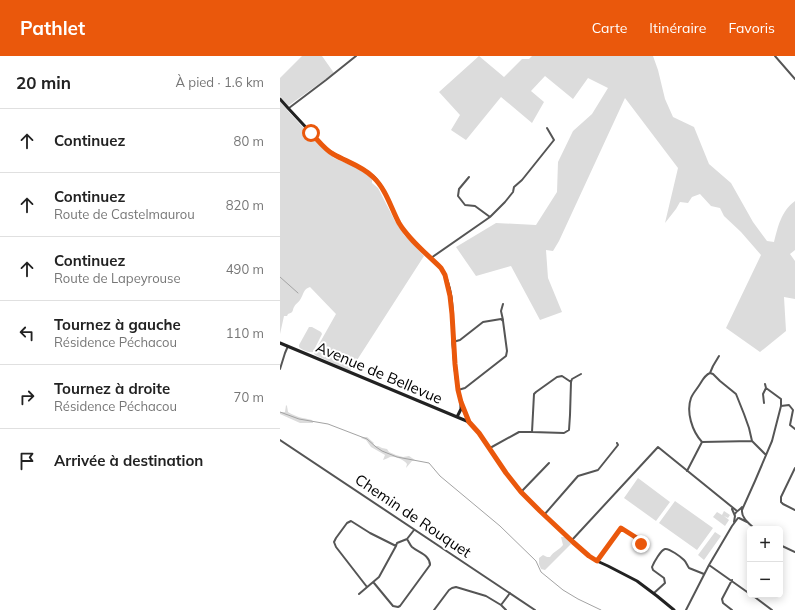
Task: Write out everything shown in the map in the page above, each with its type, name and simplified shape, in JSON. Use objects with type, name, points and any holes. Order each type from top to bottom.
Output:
[{"type":"street","points":[[288,108],[356,56]]},
{"type":"street","points":[[775,56],[795,79]]},
{"type":"street","points":[[280,99],[326,149],[332,154],[362,168],[377,181],[382,187],[402,227],[441,268],[448,283],[452,314],[455,364],[461,402],[469,422],[490,448],[506,473],[521,492],[589,556],[637,581],[654,593],[672,610]]},
{"type":"street","points":[[431,258],[490,217],[505,202],[513,192],[514,187],[522,180],[554,140],[547,128]]},
{"type":"street","points":[[469,177],[459,189],[458,196],[465,205],[474,206],[490,217]]},
{"type":"street","points":[[458,390],[465,388],[506,356],[507,351],[504,323],[501,311],[503,304]]},
{"type":"street","points":[[453,342],[460,340],[484,322],[503,320]]},
{"type":"street","name":"Avenue de Bellevue","points":[[280,343],[469,422]]},
{"type":"street","points":[[280,369],[288,346]]},
{"type":"street","points":[[702,442],[695,433],[691,421],[690,405],[692,397],[706,375],[710,373],[712,366],[719,356]]},
{"type":"street","points":[[710,373],[736,394],[752,441],[766,455]]},
{"type":"street","points":[[490,448],[519,432],[564,433],[569,430],[571,382],[572,379],[581,374]]},
{"type":"street","points":[[532,432],[534,394],[557,377],[562,376],[571,382]]},
{"type":"street","points":[[764,403],[763,394],[766,388],[765,384]]},
{"type":"street","points":[[686,610],[709,565],[734,523],[741,517],[744,504],[772,441],[781,406],[781,398],[766,388]]},
{"type":"street","points":[[457,417],[461,409],[461,402]]},
{"type":"street","points":[[781,406],[789,405],[794,410],[790,425],[795,429]]},
{"type":"street","points":[[459,413],[465,413]]},
{"type":"street","name":"Chemin de Rouquet","points":[[280,440],[535,610]]},
{"type":"street","points":[[702,442],[752,441]]},
{"type":"street","points":[[544,515],[578,476],[598,470],[618,445],[618,442]]},
{"type":"street","points":[[688,471],[702,442]]},
{"type":"street","points":[[572,540],[658,447],[729,505],[740,512],[748,523]]},
{"type":"street","points":[[521,492],[548,463]]},
{"type":"street","points":[[795,468],[781,502],[795,510]]},
{"type":"street","points":[[734,523],[737,511],[744,504]]},
{"type":"street","points":[[729,505],[735,515],[752,526]]},
{"type":"street","points":[[367,587],[336,547],[334,542],[336,538],[347,523],[351,521],[370,533],[396,546]]},
{"type":"street","points":[[597,561],[621,528],[640,540],[641,544]]},
{"type":"street","points":[[359,594],[379,577],[397,544],[407,539],[414,530]]},
{"type":"street","points":[[374,582],[393,606],[400,606],[430,565],[427,557],[411,546],[407,539]]},
{"type":"street","points":[[783,546],[795,552]]},
{"type":"street","points":[[654,593],[665,583],[664,578],[653,570],[652,567],[664,549],[667,548],[685,561],[689,568],[704,574]]},
{"type":"street","points":[[709,565],[747,591]]},
{"type":"street","points":[[732,580],[722,599],[723,603],[732,610]]},
{"type":"street","points":[[434,610],[449,590],[456,587],[486,596],[501,605],[506,610]]},
{"type":"street","points":[[501,605],[510,593]]},
{"type":"street","points":[[756,598],[772,610]]},
{"type":"shaded area","points":[[302,56],[322,56],[334,73],[288,106],[280,96],[280,78]]},
{"type":"shaded area","points":[[479,56],[504,77],[522,59],[529,59],[532,56],[653,56],[665,99],[673,117],[694,127],[709,164],[731,183],[753,222],[767,241],[774,242],[783,214],[795,201],[795,250],[790,254],[795,261],[795,299],[784,297],[786,331],[760,352],[726,328],[761,255],[741,232],[724,216],[720,208],[711,206],[700,194],[692,197],[688,203],[680,202],[665,223],[678,168],[625,98],[559,241],[553,251],[546,250],[548,278],[562,312],[540,320],[511,266],[476,276],[456,247],[496,223],[536,225],[557,192],[558,162],[573,131],[592,114],[608,88],[588,78],[573,99],[545,76],[531,91],[544,102],[532,123],[501,97],[466,140],[451,130],[460,115],[439,92]]},
{"type":"shaded area","points":[[280,101],[324,150],[334,158],[355,167],[372,178],[372,183],[378,188],[404,235],[424,256],[350,371],[315,355],[314,353],[336,314],[310,287],[305,290],[292,312],[287,316],[284,316],[280,334]]},
{"type":"shaded area","points":[[309,327],[312,327],[322,334],[313,352],[306,351],[299,347]]},
{"type":"shaded area","points":[[286,405],[288,412],[312,420],[313,423],[300,423],[280,414],[280,412],[285,412]]},
{"type":"shaded area","points":[[367,437],[374,443],[373,444],[387,449],[389,452],[403,457],[409,456],[415,460],[412,461],[406,468],[407,464],[397,458],[390,457],[383,460],[385,455],[371,447],[366,440],[361,438]]},
{"type":"shaded area","points":[[638,478],[670,502],[656,521],[624,498]]},
{"type":"shaded area","points":[[675,501],[713,528],[697,550],[659,523]]},
{"type":"shaded area","points":[[724,511],[730,515],[728,518],[724,516],[729,520],[725,526],[713,517],[717,512],[722,515]]},
{"type":"shaded area","points":[[715,532],[721,536],[704,560],[698,555]]},
{"type":"shaded area","points":[[561,537],[566,537],[572,543],[545,570],[541,569],[539,558],[543,555],[550,557],[561,547],[563,545]]},
{"type":"waterway","points":[[280,277],[298,293]]},
{"type":"waterway","points":[[280,412],[299,419],[328,424],[367,439],[382,451],[397,457],[429,463],[440,476],[500,526],[536,561],[541,572],[563,590],[601,610]]},
{"type":"route","points":[[311,133],[332,154],[362,168],[377,181],[382,187],[405,231],[441,268],[448,283],[450,296],[455,364],[461,402],[469,422],[487,443],[519,490],[573,542],[597,561],[621,528],[640,540],[641,544]]}]
